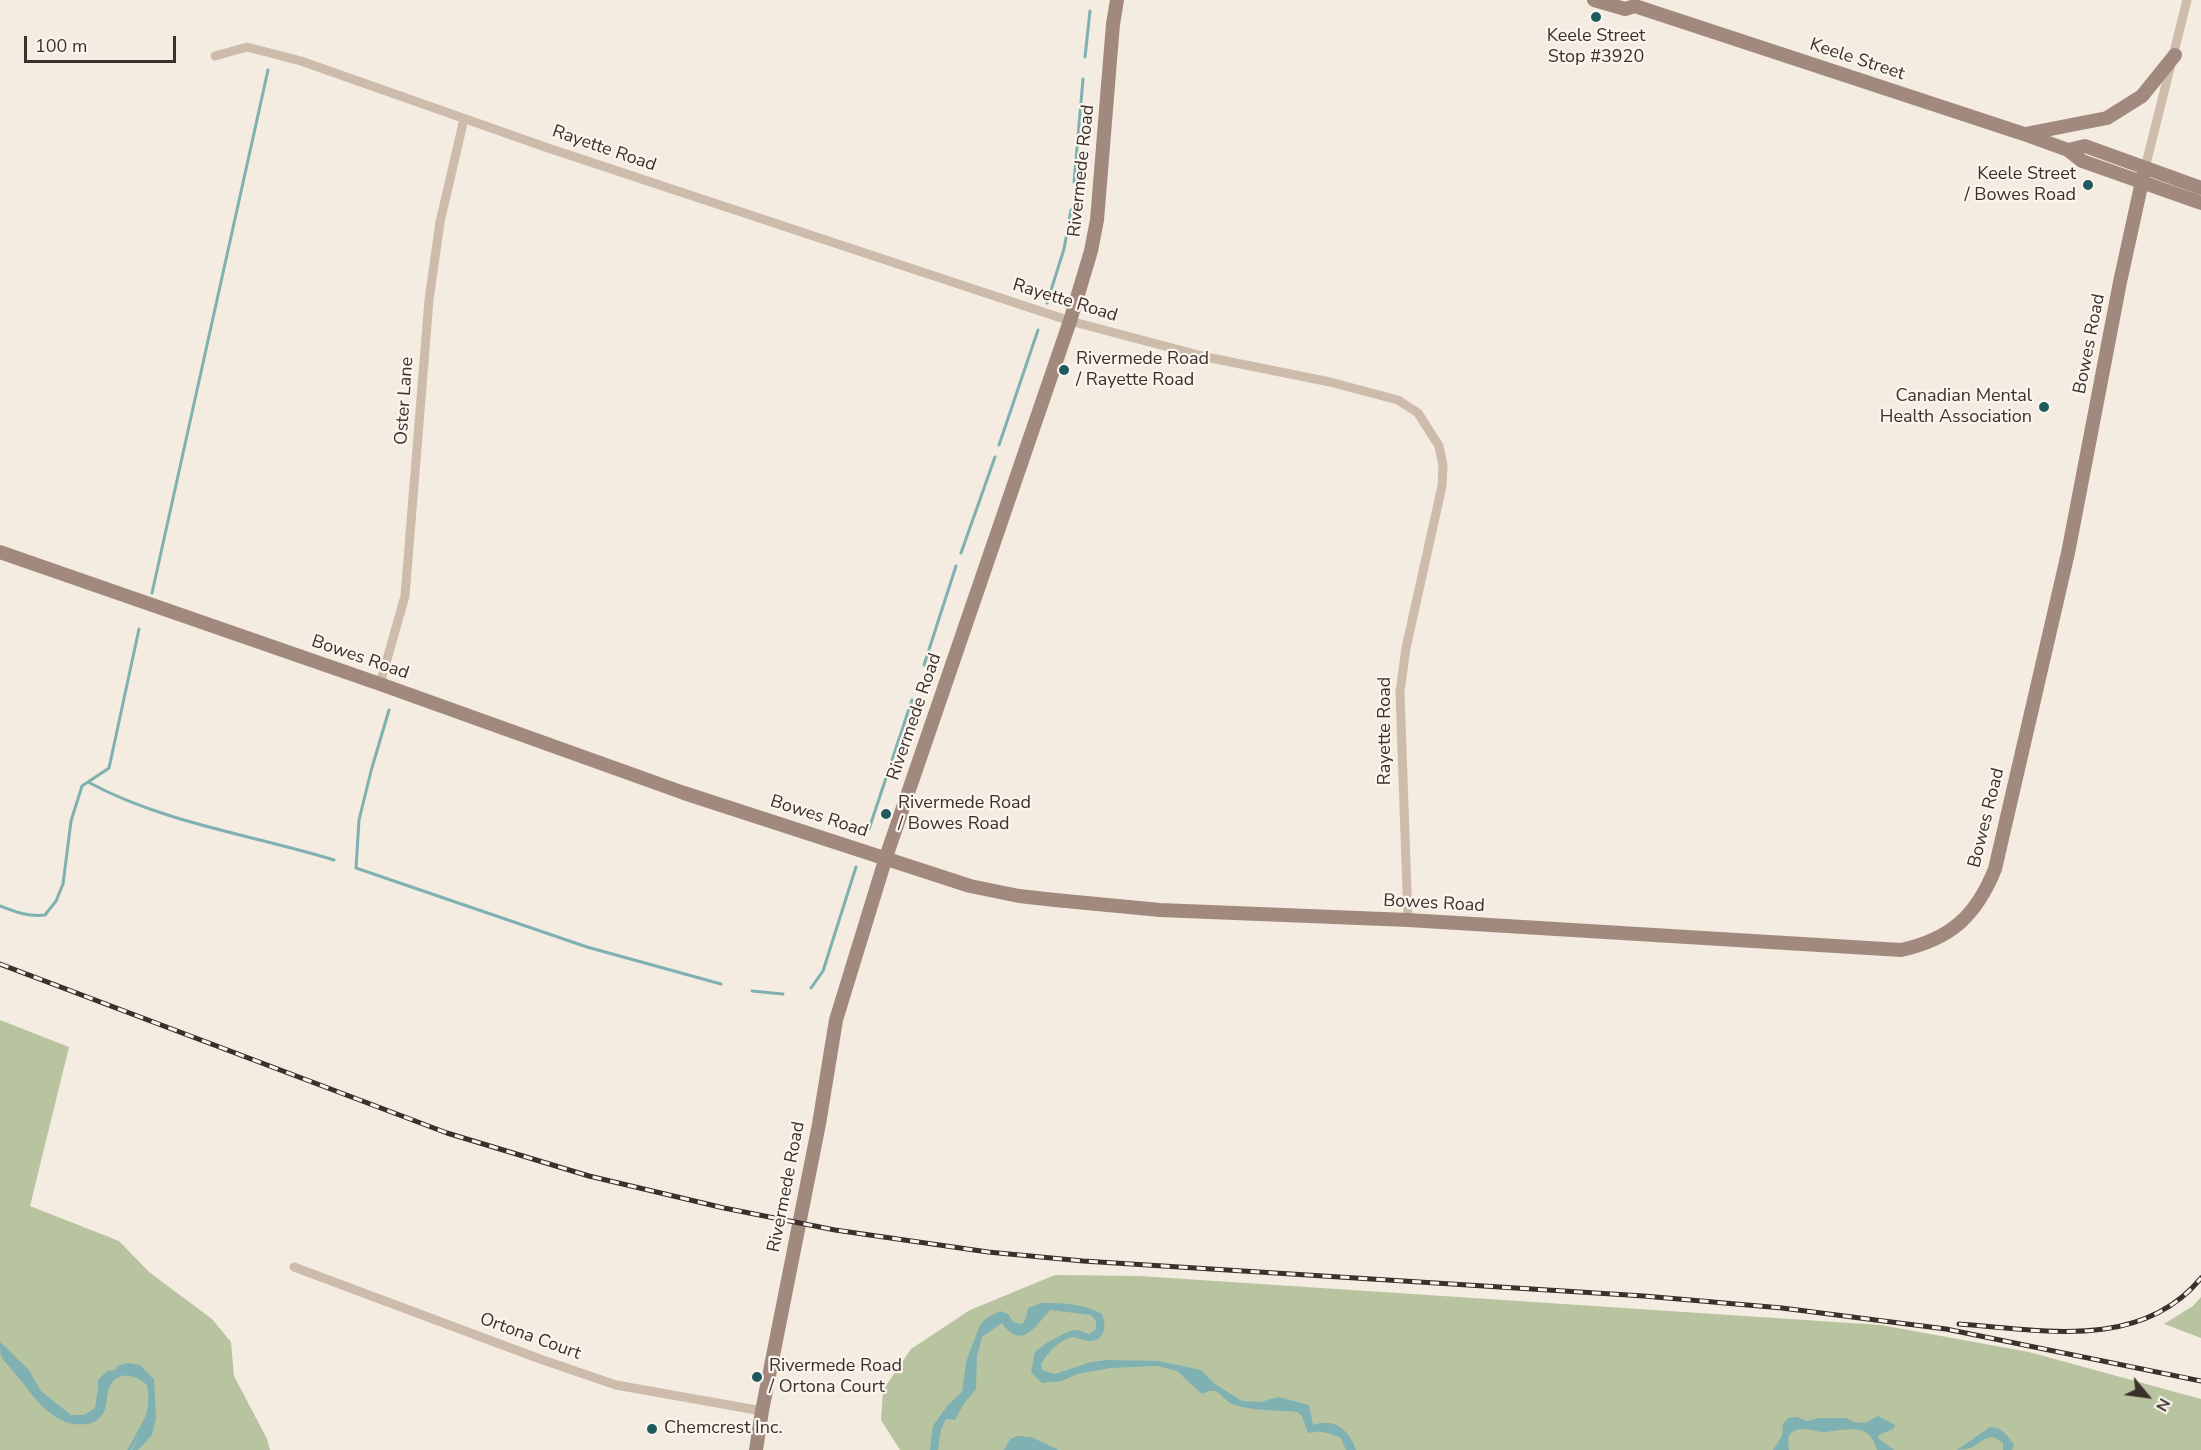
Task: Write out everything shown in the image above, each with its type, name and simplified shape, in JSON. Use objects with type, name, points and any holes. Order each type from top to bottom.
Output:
[{"type":"street","name":"Rivermede Road","points":[[756,1450],[837,1020],[886,857],[1070,321],[1091,251],[1097,220],[1113,24],[1117,0]]},
{"type":"street","name":"Keele Street","points":[[1594,0],[1624,9],[1633,3],[2024,134],[2068,150],[2082,161],[2201,203]]},
{"type":"street","name":"Bowes Road","points":[[0,552],[684,793],[970,886],[1054,900],[1164,910],[1408,920],[1901,950],[1936,940],[1966,918],[1978,904],[1987,887],[1999,851],[2068,553],[2141,182],[2175,55],[2187,0]]},
{"type":"street","name":"Rayette Road","points":[[215,56],[248,47],[301,61],[464,120],[1070,321],[1206,357],[1330,382],[1398,400],[1418,413],[1439,446],[1443,466],[1442,486],[1406,648],[1400,692],[1408,920]]},
{"type":"street","points":[[2024,134],[2107,118],[2142,96],[2175,55]]},
{"type":"street","name":"Oster Lane","points":[[380,684],[405,597],[429,300],[440,222],[464,120]]},
{"type":"street","name":"Keele Street","points":[[2068,150],[2085,146],[2201,188]]},
{"type":"street","name":"Ortona Court","points":[[294,1267],[616,1385],[762,1411]]},
{"type":"green space","points":[[0,1020],[69,1047],[30,1206],[119,1241],[149,1272],[212,1319],[231,1342],[234,1376],[267,1439],[270,1450],[0,1450]]},
{"type":"green space","points":[[1055,1275],[1140,1276],[1881,1325],[2029,1352],[2201,1399],[2201,1450],[900,1450],[881,1420],[883,1390],[911,1349],[970,1310]]},
{"type":"green space","points":[[2201,1297],[2201,1338],[2164,1324],[2193,1306]]},
{"type":"water","points":[[1041,1303],[1080,1306],[1102,1314],[1104,1320],[1104,1330],[1099,1338],[1090,1341],[1073,1337],[1060,1343],[1041,1364],[1042,1370],[1055,1374],[1091,1362],[1108,1360],[1159,1361],[1201,1370],[1215,1384],[1242,1401],[1261,1402],[1278,1397],[1309,1405],[1313,1425],[1335,1424],[1346,1432],[1356,1450],[1346,1450],[1341,1438],[1333,1435],[1321,1432],[1308,1433],[1302,1416],[1297,1412],[1235,1405],[1217,1392],[1209,1391],[1202,1394],[1177,1371],[1157,1366],[1111,1368],[1077,1374],[1062,1381],[1042,1383],[1031,1372],[1035,1352],[1069,1331],[1077,1330],[1089,1334],[1096,1329],[1096,1321],[1091,1315],[1050,1310],[1028,1333],[1016,1335],[1002,1323],[982,1337],[977,1356],[976,1389],[955,1420],[946,1419],[941,1430],[938,1450],[930,1450],[933,1426],[947,1406],[962,1392],[966,1362],[980,1325],[985,1319],[1000,1311],[1008,1314],[1013,1322],[1022,1324],[1028,1308]]},
{"type":"water","points":[[0,1342],[29,1370],[41,1391],[71,1415],[84,1415],[95,1408],[98,1398],[98,1380],[107,1371],[115,1370],[117,1366],[127,1363],[140,1365],[154,1379],[156,1418],[152,1435],[138,1450],[132,1450],[147,1410],[147,1385],[142,1381],[126,1376],[117,1378],[109,1388],[105,1409],[99,1419],[87,1424],[67,1422],[59,1419],[36,1400],[1,1356]]},
{"type":"water","points":[[1878,1416],[1895,1425],[1893,1429],[1879,1435],[1878,1438],[1894,1450],[1877,1450],[1869,1434],[1859,1430],[1825,1432],[1804,1429],[1790,1434],[1789,1450],[1773,1450],[1782,1436],[1783,1424],[1788,1418],[1797,1417],[1807,1421],[1819,1418],[1846,1418],[1854,1422],[1865,1423]]},
{"type":"water","points":[[1990,1427],[2001,1430],[2007,1435],[2014,1445],[2012,1450],[2003,1450],[2003,1443],[1994,1437],[1984,1439],[1970,1448],[1957,1450]]},
{"type":"water","points":[[1017,1436],[1031,1437],[1059,1450],[1004,1450],[1010,1439]]},
{"type":"waterway","points":[[1085,57],[1090,11]]},
{"type":"waterway","points":[[152,593],[268,70]]},
{"type":"waterway","points":[[1074,182],[1083,79]]},
{"type":"waterway","points":[[1047,303],[1064,249],[1071,210]]},
{"type":"waterway","points":[[999,445],[1038,330]]},
{"type":"waterway","points":[[961,553],[995,457]]},
{"type":"waterway","points":[[924,665],[956,566]]},
{"type":"waterway","points":[[0,906],[28,915],[45,915],[56,901],[63,884],[71,821],[82,786],[109,768],[139,629]]},
{"type":"waterway","points":[[869,829],[912,700]]},
{"type":"waterway","points":[[389,710],[359,820],[356,868],[587,947],[721,984]]},
{"type":"waterway","points":[[88,782],[117,796],[177,818],[334,860]]},
{"type":"waterway","points":[[811,988],[823,971],[856,867]]},
{"type":"waterway","points":[[752,991],[783,994]]},
{"type":"waterway","points":[[97,1405],[99,1391]]},
{"type":"waterway","points":[[129,1450],[148,1415]]},
{"type":"railway","points":[[0,964],[447,1133],[589,1176],[724,1208],[835,1230],[988,1252],[1083,1261],[1644,1296],[1782,1308],[1946,1329],[2201,1381]]},
{"type":"railway","points":[[1959,1324],[2055,1331],[2088,1331],[2119,1326],[2149,1317],[2177,1301],[2201,1278]]},
{"type":"place","name":"Keele Street Stop #3920","points":[[1596,17]]},
{"type":"place","name":"Keele Street / Bowes Road","points":[[2088,185]]},
{"type":"place","name":"Rivermede Road / Rayette Road","points":[[1064,370]]},
{"type":"place","name":"Canadian Mental Health Association","points":[[2044,407]]},
{"type":"place","name":"Rivermede Road / Bowes Road","points":[[886,814]]},
{"type":"place","name":"Rivermede Road / Ortona Court","points":[[757,1377]]},
{"type":"place","name":"Chemcrest Inc.","points":[[652,1429]]}]
